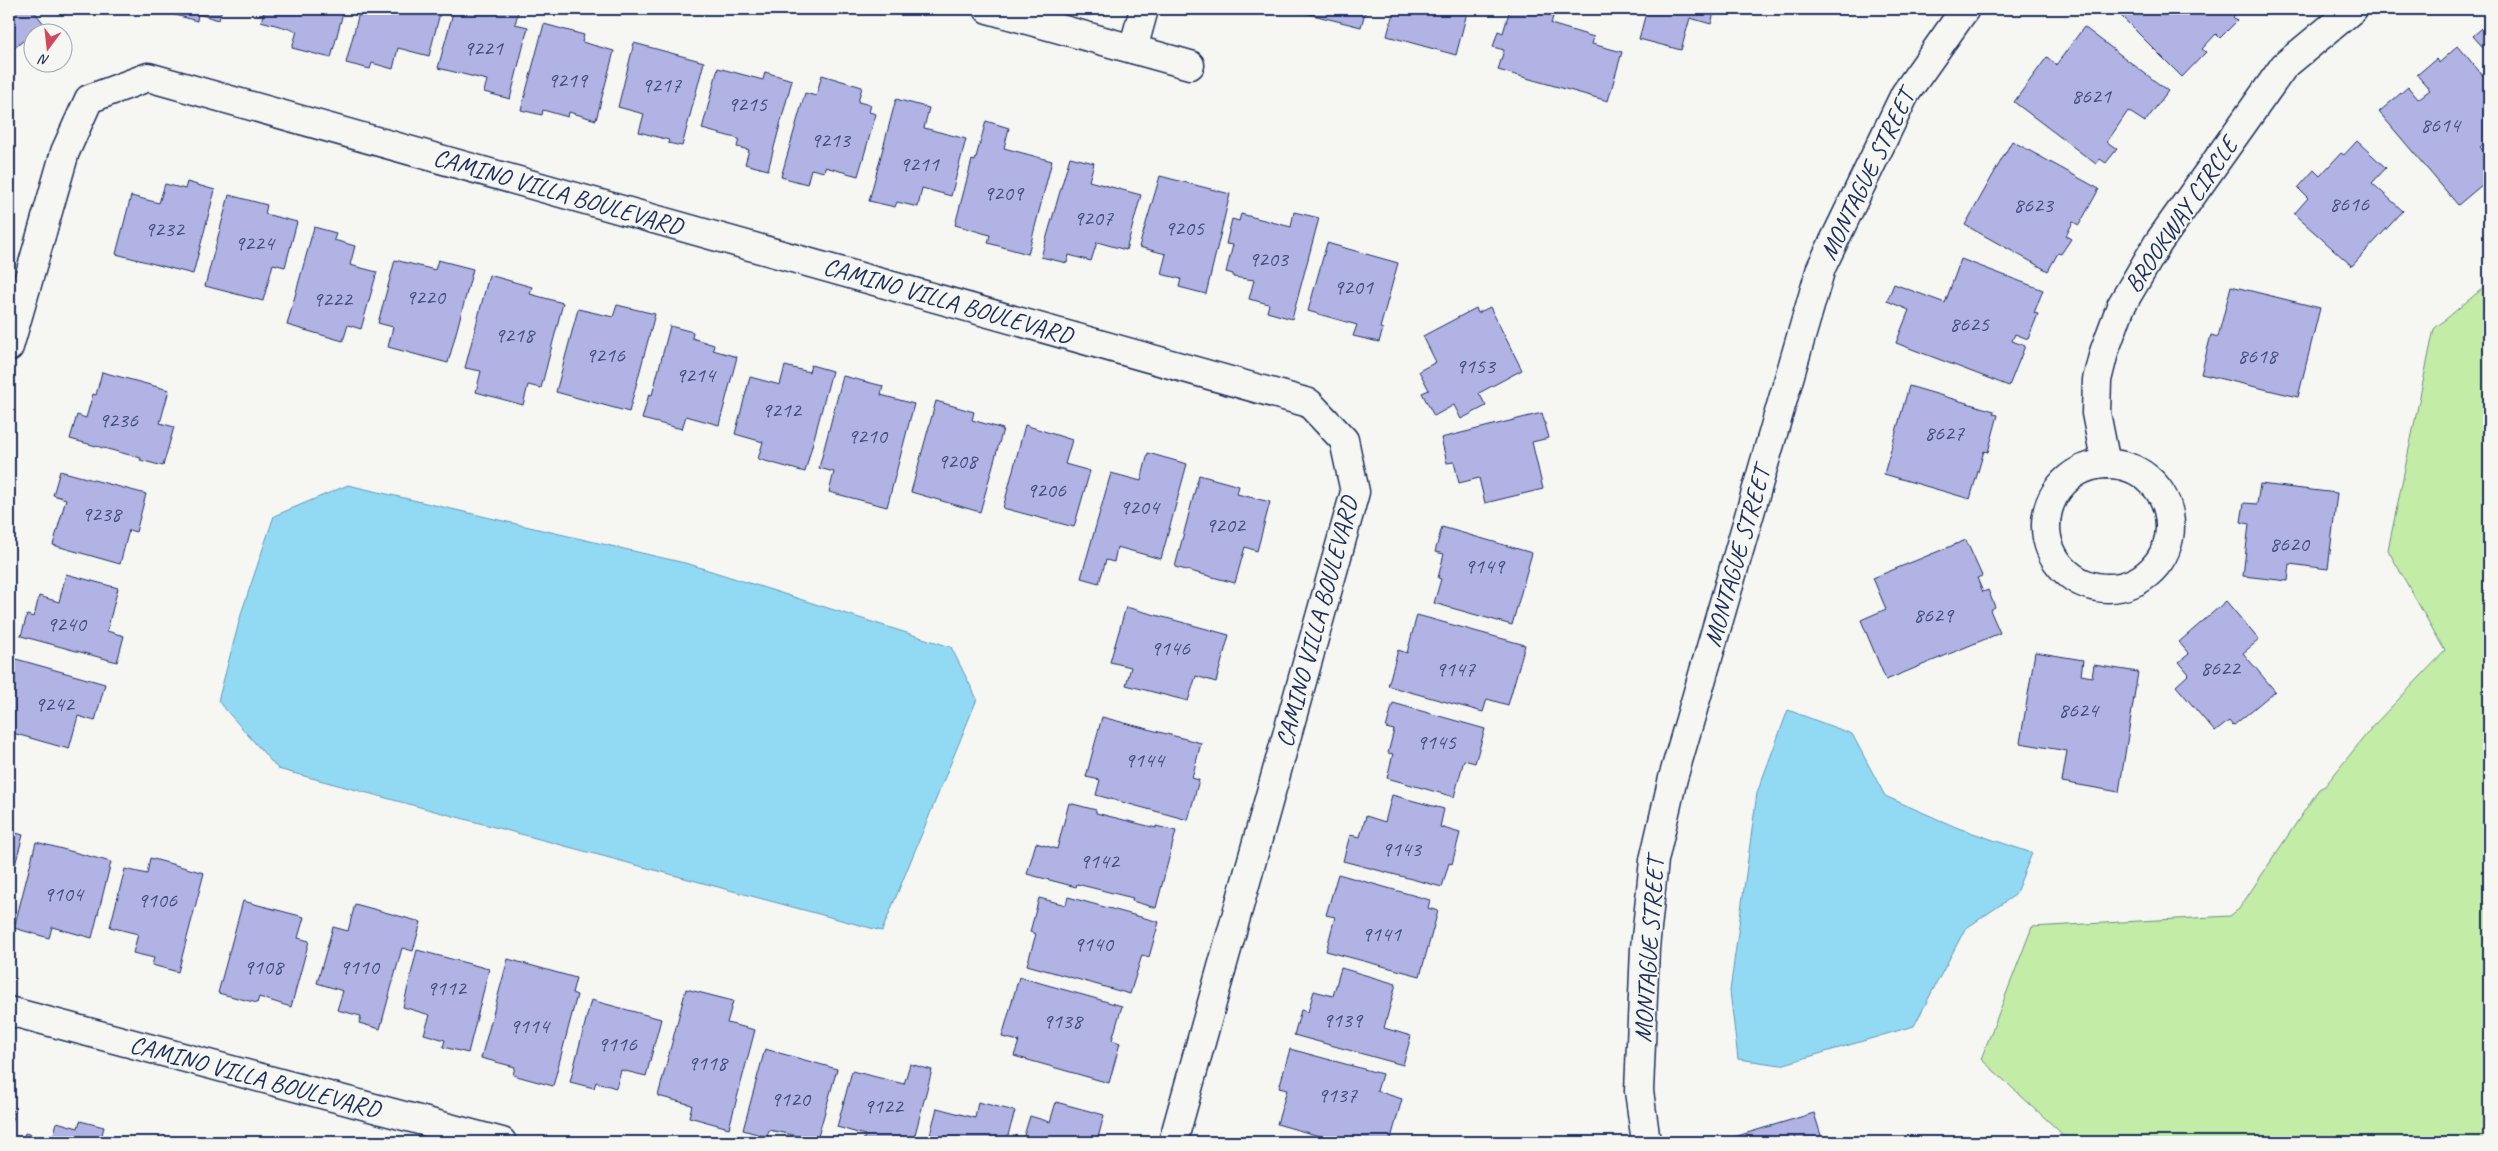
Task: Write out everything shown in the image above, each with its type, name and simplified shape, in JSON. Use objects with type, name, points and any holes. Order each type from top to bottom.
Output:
[{"type":"street","points":[[988,9],[1190,65]]},
{"type":"street","points":[[1133,49],[1144,9]]},
{"type":"street","name":"MONTAGUE STREET","points":[[1646,1142],[1639,1091],[1644,948],[1654,860],[1673,778],[1820,268],[1905,94],[1965,9]]},
{"type":"street","name":"BROOKWAY CIRCLE","points":[[2106,464],[2096,413],[2097,380],[2104,352],[2121,306],[2158,243],[2284,66],[2354,9]]},
{"type":"street","name":"CAMINO VILLA BOULEVARD","points":[[9,347],[65,152],[89,99],[148,77],[1310,403],[1344,440],[1355,492],[1173,1142]]},
{"type":"street","points":[[2106,464],[2123,465],[2138,471],[2151,480],[2161,493],[2168,507],[2170,522],[2169,537],[2157,564],[2134,582],[2104,588],[2076,579],[2064,570],[2052,550],[2046,527],[2048,511],[2054,496],[2063,483],[2076,473],[2090,466],[2106,464]]},
{"type":"street","name":"CAMINO VILLA BOULEVARD","points":[[9,1011],[502,1142]]},
{"type":"green space","points":[[2489,283],[2489,1142],[2067,1142],[2058,1130],[1981,1059],[2032,927],[2230,916],[2239,909],[2319,789],[2325,786],[2373,726],[2445,651],[2388,550],[2434,329]]},
{"type":"water","points":[[348,485],[689,564],[951,647],[977,699],[882,931],[278,769],[218,701],[242,611],[274,516]]},
{"type":"water","points":[[1788,710],[1852,734],[1885,796],[1958,828],[2032,853],[2015,895],[1965,929],[1914,1026],[1781,1065],[1738,1059],[1730,991],[1757,793]]},
{"type":"building","points":[[9,9],[32,9],[43,22],[22,22],[22,42],[9,52]]},
{"type":"building","points":[[173,9],[222,9],[219,20],[198,14],[197,21],[172,14]]},
{"type":"building","points":[[265,9],[344,9],[331,58],[292,48],[297,31],[261,21]]},
{"type":"building","points":[[360,9],[441,9],[429,56],[398,48],[393,69],[372,63],[370,69],[346,63]]},
{"type":"building","points":[[454,9],[519,9],[515,24],[528,27],[510,99],[484,92],[487,80],[438,68]]},
{"type":"building","points":[[1289,9],[1366,9],[1361,27]]},
{"type":"building","points":[[1394,9],[1468,9],[1456,55],[1387,36]]},
{"type":"building","points":[[1510,9],[1555,9],[1551,24],[1594,37],[1592,44],[1622,52],[1608,101],[1498,70],[1504,50],[1493,47],[1498,31],[1503,33]]},
{"type":"building","points":[[1647,9],[1715,9],[1711,24],[1690,18],[1681,50],[1639,39]]},
{"type":"building","points":[[2114,9],[2241,9],[2233,17],[2237,21],[2220,38],[2216,34],[2202,49],[2206,52],[2182,77]]},
{"type":"building","points":[[2489,22],[2489,54],[2473,36]]},
{"type":"building","points":[[544,24],[584,35],[582,42],[614,51],[596,120],[569,112],[568,117],[543,110],[542,115],[521,110]]},
{"type":"building","points":[[2084,27],[2168,91],[2145,122],[2128,111],[2107,142],[2117,149],[2106,163],[2100,159],[2096,164],[2014,102],[2047,57],[2056,65]]},
{"type":"building","points":[[634,43],[704,62],[682,146],[668,143],[669,140],[639,132],[644,114],[618,107]]},
{"type":"building","points":[[2458,46],[2489,83],[2489,139],[2480,147],[2489,157],[2489,179],[2458,205],[2379,112],[2408,87],[2418,99],[2430,90],[2417,75],[2436,59],[2439,63]]},
{"type":"building","points":[[718,68],[763,80],[765,72],[792,80],[768,170],[745,164],[749,150],[737,147],[739,139],[702,129]]},
{"type":"building","points":[[822,75],[862,87],[858,102],[871,105],[869,112],[876,114],[858,176],[825,167],[824,172],[811,169],[807,184],[781,177],[805,93],[816,96]]},
{"type":"building","points":[[896,99],[929,108],[924,128],[966,139],[951,196],[922,188],[918,207],[897,202],[895,207],[869,201]]},
{"type":"building","points":[[986,121],[1009,128],[1004,148],[1052,161],[1028,254],[988,243],[990,235],[955,225],[972,160],[975,161]]},
{"type":"building","points":[[2012,141],[2099,189],[2079,225],[2073,222],[2066,236],[2071,239],[2061,254],[2058,253],[2048,271],[1965,225]]},
{"type":"building","points":[[2357,141],[2386,168],[2372,183],[2403,211],[2352,266],[2294,214],[2308,198],[2298,188],[2314,170],[2320,176],[2341,153],[2344,155]]},
{"type":"building","points":[[1070,157],[1094,163],[1089,181],[1141,195],[1126,250],[1097,242],[1091,261],[1069,255],[1067,263],[1041,257]]},
{"type":"building","points":[[1160,176],[1230,194],[1206,294],[1179,287],[1181,279],[1161,274],[1166,254],[1139,247]]},
{"type":"building","points":[[187,182],[215,190],[193,274],[116,254],[131,196],[159,203],[165,184],[185,189]]},
{"type":"building","points":[[229,195],[267,205],[265,214],[297,222],[285,267],[273,264],[263,301],[205,286]]},
{"type":"building","points":[[1294,212],[1319,218],[1292,319],[1267,312],[1269,304],[1249,299],[1254,280],[1233,277],[1233,274],[1226,272],[1233,245],[1226,244],[1232,219],[1239,221],[1241,214],[1291,227]]},
{"type":"building","points":[[314,227],[336,233],[334,240],[355,246],[350,265],[377,272],[361,329],[348,325],[343,341],[287,325]]},
{"type":"building","points":[[1327,243],[1398,263],[1380,328],[1383,329],[1379,342],[1353,336],[1357,325],[1308,311]]},
{"type":"building","points":[[1961,259],[2043,290],[2034,313],[2038,314],[2028,339],[2015,334],[2012,341],[2025,346],[2009,386],[1896,343],[1909,310],[1887,301],[1894,284],[1945,303]]},
{"type":"building","points":[[395,260],[435,270],[438,260],[473,269],[448,363],[388,347],[393,327],[378,323]]},
{"type":"building","points":[[489,275],[532,287],[530,294],[563,303],[541,388],[528,385],[523,405],[476,392],[481,371],[465,368]]},
{"type":"building","points":[[2231,286],[2320,308],[2298,397],[2201,374],[2211,335],[2218,337]]},
{"type":"building","points":[[617,305],[655,314],[629,412],[556,392],[578,309],[613,317]]},
{"type":"building","points":[[1490,307],[1522,370],[1479,393],[1486,406],[1461,419],[1454,405],[1434,416],[1422,393],[1429,390],[1419,371],[1436,362],[1423,336],[1476,308],[1478,313]]},
{"type":"building","points":[[670,326],[693,332],[692,338],[714,345],[713,350],[737,357],[719,425],[686,416],[682,429],[642,419],[649,394],[652,395]]},
{"type":"building","points":[[811,365],[832,371],[805,472],[758,459],[763,442],[735,434],[750,377],[780,385],[785,366],[809,372]]},
{"type":"building","points":[[102,372],[169,390],[160,423],[174,427],[163,466],[140,460],[141,458],[70,439],[77,415],[86,418],[93,394],[96,395]]},
{"type":"building","points":[[843,376],[883,386],[881,395],[914,404],[887,507],[829,492],[834,472],[819,468]]},
{"type":"building","points":[[1909,386],[1994,411],[1993,414],[1998,415],[1988,452],[1984,451],[1970,499],[1884,474]]},
{"type":"building","points":[[936,401],[974,412],[972,420],[1003,429],[980,512],[911,492]]},
{"type":"building","points":[[1542,413],[1549,438],[1532,442],[1543,489],[1485,503],[1479,478],[1459,483],[1454,462],[1447,463],[1441,438]]},
{"type":"building","points":[[1025,425],[1072,440],[1065,464],[1090,471],[1074,527],[1003,508]]},
{"type":"building","points":[[1148,453],[1187,464],[1161,559],[1117,547],[1114,562],[1106,560],[1099,583],[1081,578],[1111,473],[1141,481]]},
{"type":"building","points":[[60,471],[146,494],[136,532],[129,530],[120,564],[53,545],[66,499],[53,495]]},
{"type":"building","points":[[1199,475],[1239,486],[1237,494],[1270,502],[1257,551],[1245,547],[1235,583],[1175,567]]},
{"type":"building","points":[[2260,484],[2337,493],[2328,569],[2290,564],[2288,581],[2243,576],[2249,524],[2241,522],[2244,503],[2257,504]]},
{"type":"building","points":[[1442,527],[1532,553],[1512,625],[1434,603],[1441,579],[1438,578],[1444,554],[1435,552]]},
{"type":"building","points":[[1966,540],[1982,576],[1977,578],[1983,592],[1988,590],[1995,607],[1990,610],[2000,633],[1886,680],[1861,620],[1886,609],[1873,578]]},
{"type":"building","points":[[66,574],[118,588],[107,631],[124,636],[117,662],[21,636],[27,615],[34,617],[39,596],[59,602]]},
{"type":"building","points":[[2226,601],[2259,640],[2243,653],[2275,691],[2233,726],[2229,721],[2215,732],[2176,686],[2189,674],[2179,662],[2189,654],[2179,642]]},
{"type":"building","points":[[1126,607],[1229,635],[1216,682],[1196,676],[1188,701],[1126,685],[1131,667],[1110,662]]},
{"type":"building","points":[[1417,615],[1525,645],[1508,705],[1487,699],[1483,712],[1388,686],[1398,650],[1407,653]]},
{"type":"building","points":[[2035,652],[2083,660],[2081,675],[2092,677],[2094,665],[2138,672],[2119,792],[2062,782],[2067,751],[2020,743]]},
{"type":"building","points":[[9,657],[105,684],[95,721],[78,716],[69,749],[9,732],[9,692],[12,680],[9,679]]},
{"type":"building","points":[[1393,703],[1485,729],[1475,763],[1464,760],[1454,797],[1387,778],[1393,754],[1388,753],[1394,730],[1386,728]]},
{"type":"building","points":[[1102,717],[1201,743],[1192,778],[1199,780],[1188,820],[1096,795],[1100,780],[1086,777]]},
{"type":"building","points":[[1392,795],[1444,809],[1440,827],[1460,833],[1452,864],[1449,863],[1442,887],[1343,861],[1350,835],[1360,837],[1366,816],[1385,822]]},
{"type":"building","points":[[1069,803],[1096,810],[1096,813],[1176,831],[1156,908],[1132,901],[1133,898],[1077,884],[1076,887],[1027,874],[1036,843],[1057,849]]},
{"type":"building","points":[[9,831],[23,835],[9,888]]},
{"type":"building","points":[[36,842],[111,862],[92,938],[52,927],[49,938],[14,928]]},
{"type":"building","points":[[150,858],[204,873],[178,972],[152,965],[154,958],[133,953],[138,934],[110,927],[125,869],[147,874]]},
{"type":"building","points":[[1338,874],[1430,900],[1428,908],[1438,911],[1420,976],[1326,951],[1335,917],[1326,915]]},
{"type":"building","points":[[1068,897],[1159,922],[1149,957],[1142,955],[1130,994],[1027,965],[1036,934],[1030,932],[1039,898],[1066,905]]},
{"type":"building","points":[[243,901],[304,917],[298,938],[309,941],[291,1007],[259,997],[257,1003],[218,993]]},
{"type":"building","points":[[355,904],[421,922],[413,951],[402,948],[380,1029],[359,1023],[361,1016],[337,1010],[343,991],[317,983],[333,927],[348,931]]},
{"type":"building","points":[[417,950],[489,969],[468,1053],[443,1047],[445,1040],[424,1034],[430,1015],[403,1007]]},
{"type":"building","points":[[508,959],[576,978],[572,993],[577,995],[553,1086],[513,1075],[515,1067],[481,1058]]},
{"type":"building","points":[[1341,968],[1396,984],[1384,1028],[1411,1036],[1403,1065],[1294,1035],[1301,1010],[1308,1012],[1314,991],[1333,996]]},
{"type":"building","points":[[1019,977],[1122,1006],[1112,1040],[1120,1043],[1109,1083],[1014,1056],[1019,1041],[1002,1037]]},
{"type":"building","points":[[686,989],[733,1001],[727,1023],[755,1030],[729,1128],[689,1117],[692,1105],[658,1096]]},
{"type":"building","points":[[591,1000],[661,1019],[646,1076],[621,1070],[616,1088],[596,1082],[594,1088],[570,1082]]},
{"type":"building","points":[[765,1049],[837,1069],[817,1140],[769,1130],[767,1137],[743,1130]]},
{"type":"building","points":[[1290,1049],[1382,1074],[1377,1091],[1402,1099],[1390,1142],[1340,1142],[1277,1124],[1287,1090],[1279,1088]]},
{"type":"building","points":[[910,1064],[932,1070],[913,1142],[863,1142],[865,1135],[837,1127],[852,1071],[904,1084]]},
{"type":"building","points":[[978,1102],[1015,1111],[1006,1142],[928,1142],[937,1108],[975,1118]]},
{"type":"building","points":[[1056,1102],[1104,1115],[1097,1142],[1022,1142],[1030,1116],[1050,1122]]},
{"type":"building","points":[[9,1109],[15,1111],[9,1134]]},
{"type":"building","points":[[1814,1113],[1823,1142],[1735,1142],[1734,1137]]},
{"type":"building","points":[[80,1121],[104,1127],[100,1142],[22,1142],[25,1133],[52,1141],[57,1122],[78,1128]]}]
